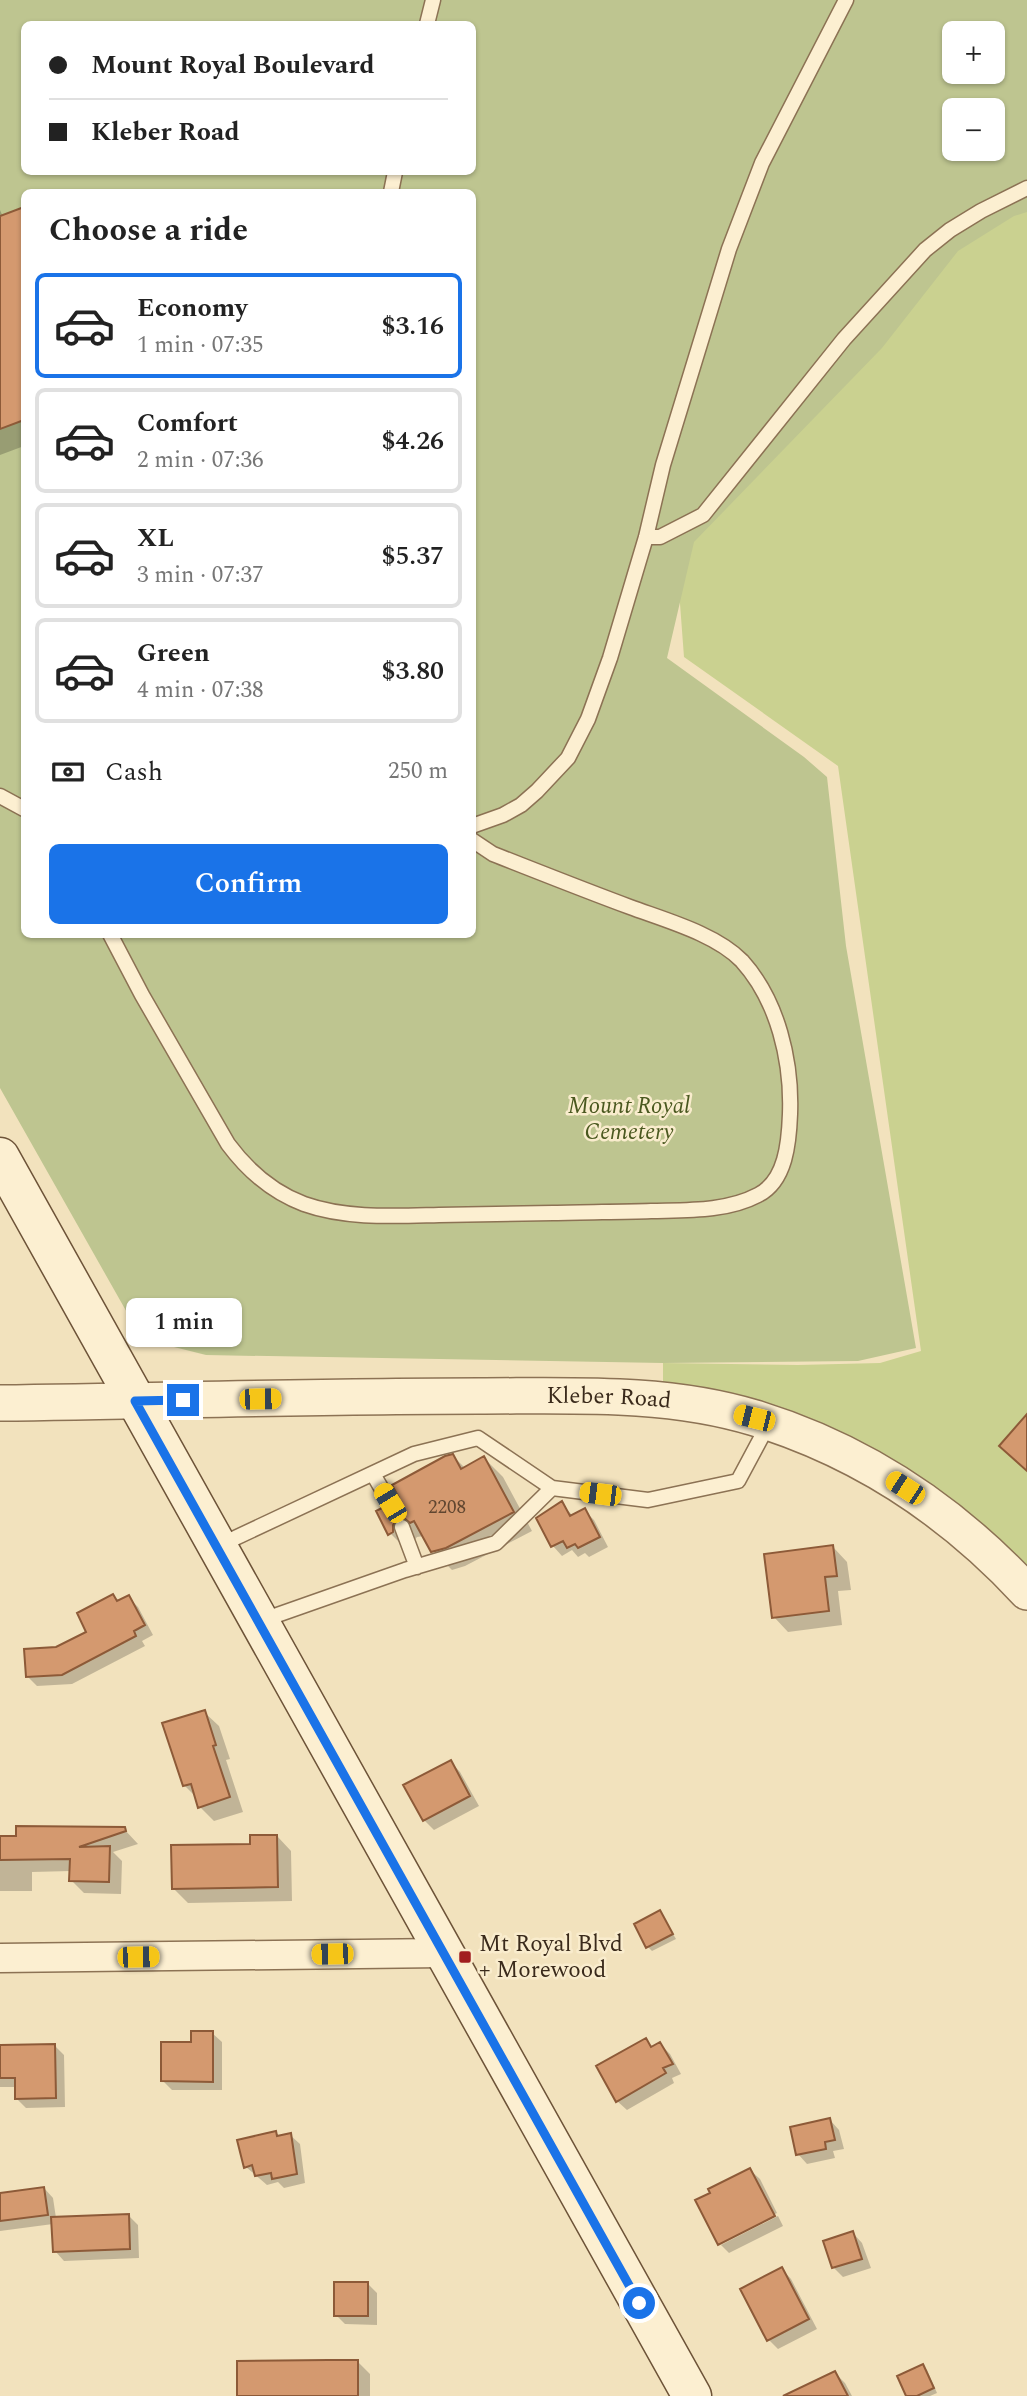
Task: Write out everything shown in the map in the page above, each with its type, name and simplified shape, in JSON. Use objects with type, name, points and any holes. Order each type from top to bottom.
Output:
[{"type":"main road","points":[[0,1157],[692,2396]]},
{"type":"street","name":"Kleber Road","points":[[0,1403],[421,1396],[614,1398],[699,1406],[769,1423],[838,1450],[882,1473],[928,1502],[962,1529],[1027,1592]]},
{"type":"street","points":[[0,1958],[443,1953]]},
{"type":"lane","points":[[428,21],[433,0]]},
{"type":"lane","points":[[476,825],[521,805],[554,775],[568,758],[598,694],[646,537],[663,465],[744,207],[762,163],[846,0]]},
{"type":"lane","points":[[646,537],[660,537],[703,515],[844,339],[925,250],[950,230],[981,211],[1027,188]]},
{"type":"lane","points":[[0,796],[21,807]]},
{"type":"lane","points":[[112,938],[228,1144],[243,1163],[268,1185],[304,1203],[327,1210],[391,1216],[687,1210],[737,1203],[758,1195],[769,1187],[781,1168],[788,1137],[790,1112],[785,1056],[779,1028],[767,999],[741,961],[698,933],[518,864],[476,843]]},
{"type":"lane","points":[[217,1546],[414,1454],[478,1438],[552,1488],[648,1500],[738,1481],[769,1423]]},
{"type":"lane","points":[[373,1474],[390,1503]]},
{"type":"lane","points":[[258,1621],[417,1567],[496,1544],[552,1488]]},
{"type":"lane","points":[[402,1527],[417,1567]]},
{"type":"green space","name":"Mount Royal Cemetery","points":[[0,0],[1027,0],[1027,212],[1014,216],[958,251],[882,348],[694,542],[667,658],[804,757],[827,777],[846,946],[916,1348],[858,1361],[663,1363],[206,1355],[142,1339],[0,1088]]},
{"type":"green space","points":[[1027,0],[1027,1592],[882,1473],[663,1401],[663,1363],[880,1363],[921,1351],[838,766],[684,657],[672,497],[942,120],[942,161],[1005,161],[1005,98],[957,98],[967,84],[1005,84],[1005,45]]},
{"type":"building","points":[[21,208],[21,421],[0,429],[0,216]]},
{"type":"building","points":[[1027,1414],[1027,1471],[999,1446]]},
{"type":"building","points":[[453,1454],[461,1469],[484,1456],[514,1512],[446,1548],[431,1552],[414,1521],[410,1523],[404,1518],[398,1518],[393,1525],[393,1532],[388,1535],[376,1511],[382,1508],[391,1513],[398,1508],[399,1498],[392,1485]]},
{"type":"building","points":[[562,1501],[570,1516],[585,1508],[600,1537],[578,1548],[575,1544],[567,1548],[563,1541],[551,1547],[536,1518]]},
{"type":"building","points":[[833,1545],[837,1576],[825,1577],[829,1611],[772,1618],[764,1554]]},
{"type":"building","points":[[113,1594],[117,1601],[129,1595],[145,1625],[134,1631],[136,1636],[62,1675],[26,1677],[24,1649],[56,1647],[86,1632],[77,1613]]},
{"type":"building","points":[[205,1710],[216,1745],[213,1746],[230,1797],[198,1808],[191,1784],[183,1786],[162,1723]]},
{"type":"building","points":[[451,1760],[470,1796],[423,1821],[403,1785]]},
{"type":"building","points":[[16,1826],[125,1827],[126,1831],[79,1847],[110,1846],[109,1882],[69,1881],[70,1859],[0,1860],[0,1836],[16,1836]]},
{"type":"building","points":[[250,1835],[277,1835],[278,1887],[172,1889],[171,1845],[250,1844]]},
{"type":"building","points":[[660,1910],[673,1934],[646,1948],[634,1924]]},
{"type":"building","points":[[191,2031],[213,2031],[213,2082],[161,2081],[161,2042],[191,2042]]},
{"type":"building","points":[[646,2038],[651,2047],[660,2042],[673,2064],[663,2068],[666,2073],[616,2102],[596,2066]]},
{"type":"building","points":[[55,2044],[56,2098],[15,2099],[15,2078],[0,2078],[0,2045]]},
{"type":"building","points":[[830,2118],[835,2140],[825,2142],[826,2149],[796,2155],[790,2127]]},
{"type":"building","points":[[276,2131],[277,2136],[291,2133],[297,2174],[272,2179],[271,2173],[255,2176],[252,2165],[244,2168],[237,2140]]},
{"type":"building","points":[[750,2168],[775,2216],[718,2245],[695,2200],[710,2193],[708,2189]]},
{"type":"building","points":[[44,2187],[48,2215],[0,2221],[0,2193]]},
{"type":"building","points":[[129,2214],[130,2249],[53,2252],[51,2217]]},
{"type":"building","points":[[853,2231],[862,2259],[832,2268],[823,2241]]},
{"type":"building","points":[[782,2267],[809,2319],[767,2341],[740,2289]]},
{"type":"building","points":[[334,2282],[368,2282],[368,2316],[334,2316]]},
{"type":"building","points":[[358,2360],[358,2396],[237,2396],[237,2361]]},
{"type":"building","points":[[923,2364],[934,2388],[917,2396],[906,2396],[897,2376]]},
{"type":"building","points":[[835,2371],[848,2396],[783,2396]]},
{"type":"place","name":"Mt Royal Blvd + Morewood","points":[[465,1957]]},
{"type":"route","points":[[183,1400],[135,1401],[639,2303]]}]
